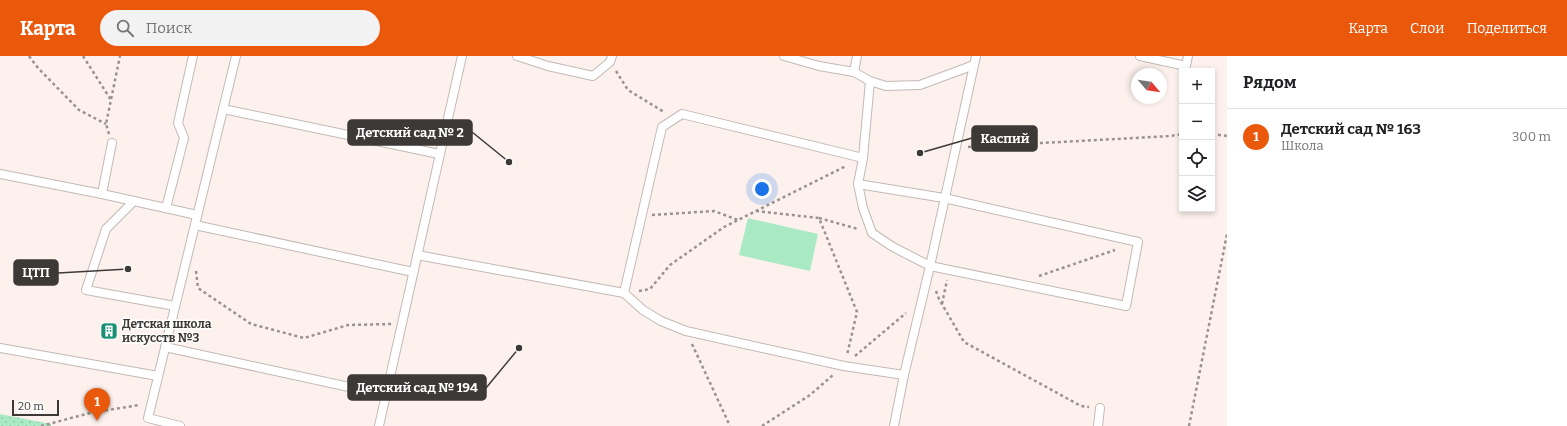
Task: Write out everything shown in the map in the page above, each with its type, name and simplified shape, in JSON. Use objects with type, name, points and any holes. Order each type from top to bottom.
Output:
[{"type":"lane","points":[[166,208],[184,138],[178,123],[193,56]]},
{"type":"lane","points":[[180,426],[148,418],[236,56]]},
{"type":"lane","points":[[379,426],[462,56]]},
{"type":"lane","points":[[517,56],[548,66],[593,76],[611,59]]},
{"type":"lane","points":[[784,56],[819,66],[854,72],[870,81],[886,86],[920,85],[974,65]]},
{"type":"lane","points":[[854,72],[857,56]]},
{"type":"lane","points":[[894,426],[904,375],[930,266],[976,56]]},
{"type":"lane","points":[[1140,56],[1186,66],[1188,56]]},
{"type":"lane","points":[[858,184],[944,198],[1138,242],[1126,306],[930,266],[893,247],[872,233],[863,208],[858,184],[863,158],[870,81]]},
{"type":"lane","points":[[223,109],[439,154]]},
{"type":"lane","points":[[624,293],[662,126],[682,114],[863,158]]},
{"type":"lane","points":[[102,194],[112,143]]},
{"type":"lane","points":[[0,174],[102,194],[197,215]]},
{"type":"lane","points":[[134,201],[106,229],[86,290],[175,306]]},
{"type":"lane","points":[[195,224],[413,272]]},
{"type":"lane","points":[[417,255],[624,293],[643,310],[661,321],[686,331],[844,366],[904,375]]},
{"type":"lane","points":[[165,347],[386,395]]},
{"type":"lane","points":[[0,348],[158,376]]},
{"type":"lane","points":[[1098,426],[1100,408]]},
{"type":"path","points":[[28,56],[78,110],[106,124]]},
{"type":"path","points":[[83,56],[111,100]]},
{"type":"path","points":[[112,143],[106,124],[120,56]]},
{"type":"path","points":[[611,59],[628,90],[675,118]]},
{"type":"path","points":[[1215,134],[1227,136]]},
{"type":"path","points":[[956,148],[1179,135]]},
{"type":"path","points":[[624,293],[650,289],[670,265],[724,227],[863,158]]},
{"type":"path","points":[[642,216],[714,211],[738,220]]},
{"type":"path","points":[[756,211],[819,218],[872,233]]},
{"type":"path","points":[[819,218],[857,312],[844,366]]},
{"type":"path","points":[[1188,426],[1227,234]]},
{"type":"path","points":[[1017,284],[1115,250]]},
{"type":"path","points":[[196,266],[198,288],[251,324],[304,338],[348,325],[402,324]]},
{"type":"path","points":[[942,305],[949,269]]},
{"type":"path","points":[[935,286],[942,305],[964,342],[1081,406],[1100,408]]},
{"type":"path","points":[[686,331],[730,426]]},
{"type":"path","points":[[41,426],[90,413],[151,403]]},
{"type":"green space","points":[[748,218],[818,234],[810,271],[739,255]]},
{"type":"green space","points":[[0,414],[51,424],[51,426],[0,426]]},
{"type":"place","name":"Каспий","points":[[920,153]]},
{"type":"place","name":"Детский сад № 2","points":[[509,162]]},
{"type":"place","name":"ЦТП","points":[[128,269]]},
{"type":"place","name":"Детская школа искусств №3","points":[[109,331]]},
{"type":"place","name":"Детский сад № 194","points":[[519,348]]},
{"type":"place","name":"Детский сад № 163","points":[[97,421]]}]
